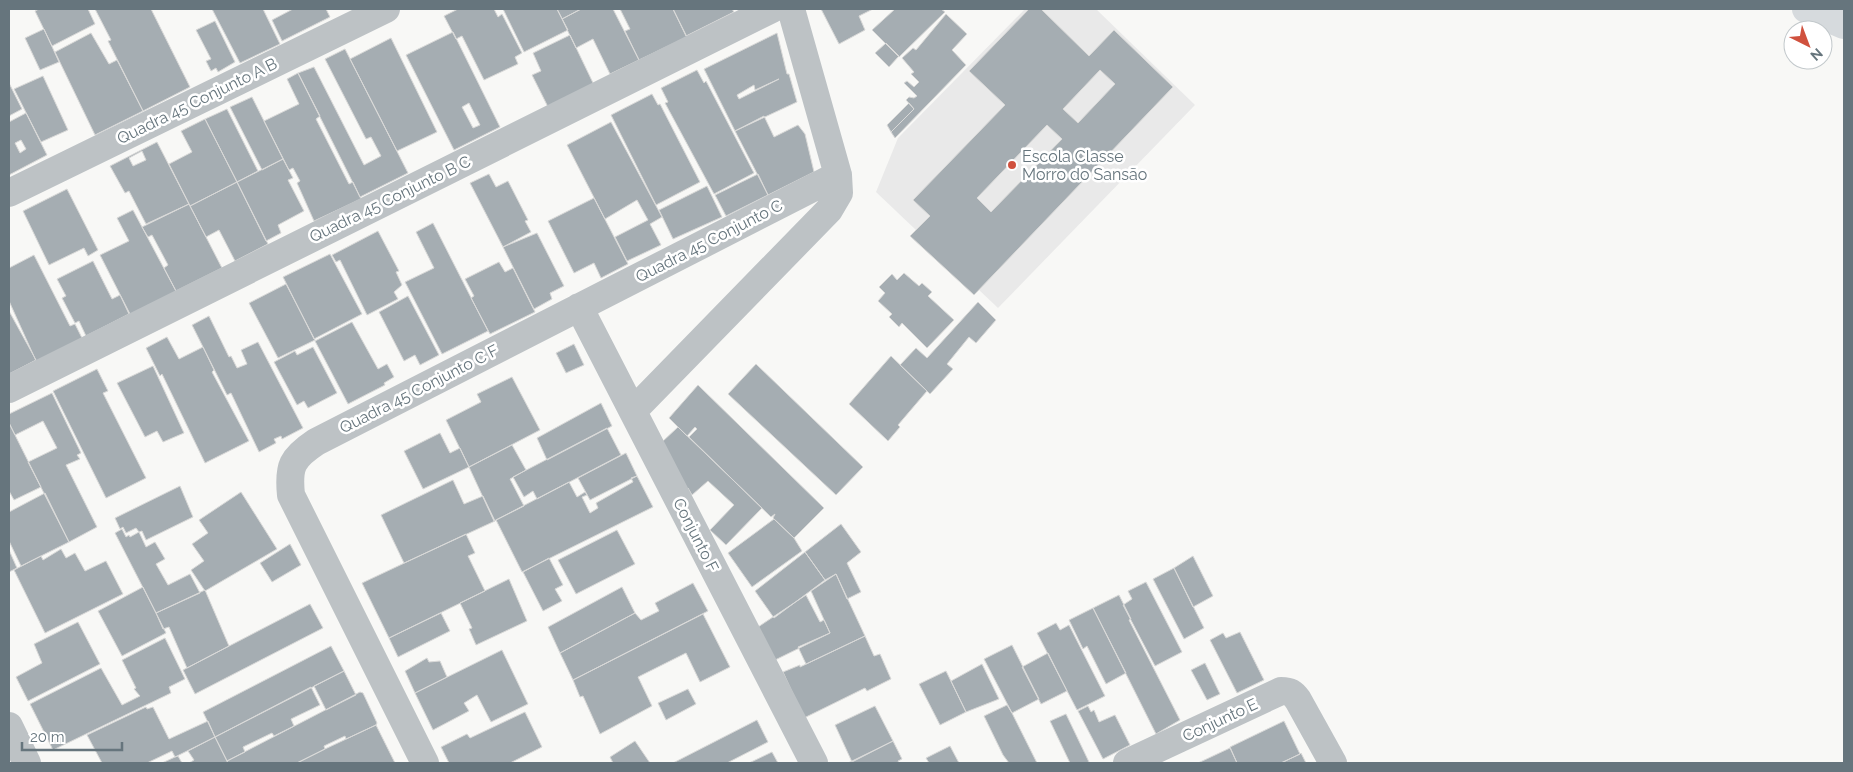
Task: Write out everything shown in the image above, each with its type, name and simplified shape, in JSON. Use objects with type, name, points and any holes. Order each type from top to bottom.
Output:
[{"type":"street","name":"Quadra 45 Conjunto A B","points":[[9,193],[386,9]]},
{"type":"street","name":"Quadra 45 Conjunto B C","points":[[9,389],[772,9]]},
{"type":"street","points":[[633,411],[830,210],[838,193],[838,175],[791,9]]},
{"type":"street","points":[[1806,9],[1844,25]]},
{"type":"street","name":"Quadra 45 Conjunto C","points":[[579,307],[838,175]]},
{"type":"street","name":"Conjunto F","points":[[579,307],[814,763]]},
{"type":"street","name":"Quadra 45 Conjunto C F","points":[[425,763],[291,495],[289,474],[294,462],[303,451],[316,442],[579,307]]},
{"type":"street","name":"Conjunto E","points":[[1127,763],[1281,691],[1294,694],[1332,763]]},
{"type":"street","points":[[9,726],[27,763]]},
{"type":"shaded area","name":"Escola Classe Morro do Sansão","points":[[1025,9],[1096,9],[1195,105],[998,308],[876,192],[898,138]]},
{"type":"building","points":[[39,9],[88,9],[95,24],[52,46],[35,11]]},
{"type":"building","points":[[95,9],[151,9],[190,87],[143,111],[108,41],[111,40]]},
{"type":"building","points":[[212,9],[263,9],[280,44],[240,63]]},
{"type":"building","points":[[293,9],[326,9],[330,17],[282,41],[272,20]]},
{"type":"building","points":[[458,9],[494,9],[498,17],[502,14],[522,53],[515,57],[518,64],[484,80],[462,36],[456,39],[444,16]]},
{"type":"building","points":[[503,9],[557,9],[568,30],[524,52]]},
{"type":"building","points":[[557,9],[581,9],[562,19]]},
{"type":"building","points":[[581,9],[613,9],[639,60],[610,74],[593,39],[576,48],[562,19]]},
{"type":"building","points":[[620,9],[673,9],[687,37],[639,60],[625,31],[630,29]]},
{"type":"building","points":[[673,9],[732,9],[734,12],[686,36]]},
{"type":"building","points":[[821,9],[873,9],[859,16],[865,30],[839,44]]},
{"type":"building","points":[[895,9],[941,9],[945,12],[899,57],[872,30]]},
{"type":"building","points":[[1029,9],[1041,9],[1089,56],[1114,30],[1173,87],[974,295],[910,236],[930,216],[913,200],[1005,105],[969,71]],"holes":[[[1100,70],[1115,84],[1078,123],[1063,109]],[[1047,125],[1062,139],[991,212],[977,198]]]},
{"type":"building","points":[[946,14],[967,34],[952,50],[966,65],[895,138],[891,132],[914,109],[906,100],[909,97],[914,98],[917,96],[904,83],[907,81],[914,87],[919,82],[911,74],[914,72],[902,58],[913,48],[916,50]]},
{"type":"building","points":[[215,21],[235,62],[218,72],[216,68],[211,71],[206,61],[211,59],[196,30]]},
{"type":"building","points":[[44,29],[59,62],[40,70],[25,38]]},
{"type":"building","points":[[453,32],[500,127],[454,150],[406,55]],"holes":[[[469,103],[480,125],[473,128],[462,107]]]},
{"type":"building","points":[[91,33],[109,64],[117,60],[143,111],[95,135],[55,52]]},
{"type":"building","points":[[777,33],[787,74],[789,74],[797,102],[735,131],[704,69]],"holes":[[[779,79],[739,99],[737,95],[754,85],[755,90]]]},
{"type":"building","points":[[570,35],[594,85],[548,107],[532,75],[541,71],[533,53]]},
{"type":"building","points":[[391,38],[437,132],[397,151],[350,59]]},
{"type":"building","points":[[886,43],[899,56],[889,67],[875,53]]},
{"type":"building","points":[[345,49],[408,173],[360,197],[298,73],[314,67],[364,165],[381,156],[371,137],[366,139],[325,59]]},
{"type":"building","points":[[697,70],[704,83],[706,81],[754,173],[714,194],[665,103],[668,102],[661,88]]},
{"type":"building","points":[[298,73],[320,116],[316,119],[349,184],[353,182],[361,199],[314,221],[297,183],[300,181],[293,168],[289,170],[264,121],[299,104],[287,79]]},
{"type":"building","points":[[43,76],[68,130],[41,142],[14,89]]},
{"type":"building","points":[[9,83],[22,109],[9,116]]},
{"type":"building","points":[[652,94],[658,105],[660,104],[700,182],[656,205],[611,115]]},
{"type":"building","points":[[252,97],[283,159],[262,170],[230,107]]},
{"type":"building","points":[[909,103],[914,109],[891,132],[887,125]]},
{"type":"building","points":[[227,109],[258,171],[237,182],[205,119]]},
{"type":"building","points":[[26,113],[47,155],[9,175],[9,122]],"holes":[[[21,140],[26,149],[20,153],[15,143]]]},
{"type":"building","points":[[764,116],[774,137],[798,125],[805,134],[814,172],[768,195],[735,131]]},
{"type":"building","points":[[205,119],[237,182],[190,206],[169,164],[192,152],[181,131]]},
{"type":"building","points":[[611,122],[662,217],[650,224],[661,245],[627,261],[615,237],[648,220],[637,200],[605,219],[567,145]]},
{"type":"building","points":[[157,142],[189,204],[146,224],[129,191],[125,193],[110,166]],"holes":[[[142,151],[146,160],[133,166],[129,158]]]},
{"type":"building","points":[[283,159],[293,178],[288,180],[304,211],[278,225],[281,233],[266,241],[237,182]]},
{"type":"building","points":[[489,174],[496,187],[508,181],[528,220],[525,221],[531,232],[503,247],[470,183]]},
{"type":"building","points":[[758,174],[768,195],[726,216],[715,195]]},
{"type":"building","points":[[237,182],[268,244],[235,261],[219,230],[206,237],[190,206]]},
{"type":"building","points":[[707,186],[722,217],[673,239],[659,210]]},
{"type":"building","points":[[67,189],[98,250],[88,256],[84,248],[49,265],[23,211]]},
{"type":"building","points":[[594,198],[628,264],[601,278],[594,263],[574,273],[548,221]]},
{"type":"building","points":[[189,204],[222,268],[176,291],[164,268],[168,265],[152,235],[148,237],[142,227]]},
{"type":"building","points":[[133,210],[177,293],[131,316],[100,255],[129,241],[117,218]]},
{"type":"building","points":[[433,223],[488,331],[442,354],[405,282],[434,268],[416,232]]},
{"type":"building","points":[[378,231],[399,271],[396,272],[402,285],[394,292],[398,299],[367,315],[340,260],[336,262],[332,255]]},
{"type":"building","points":[[537,233],[564,286],[550,293],[552,299],[534,309],[503,247]]},
{"type":"building","points":[[330,254],[362,314],[314,339],[283,277]]},
{"type":"building","points":[[34,255],[70,326],[75,324],[82,338],[37,363],[9,301],[9,268]]},
{"type":"building","points":[[93,261],[112,299],[120,295],[129,314],[86,336],[79,321],[75,323],[62,298],[66,296],[57,279]]},
{"type":"building","points":[[499,262],[505,272],[513,268],[535,312],[490,334],[471,298],[474,296],[465,279]]},
{"type":"building","points":[[904,273],[919,286],[922,283],[932,292],[928,296],[954,320],[927,348],[902,323],[899,327],[889,317],[892,314],[878,301],[885,293],[879,287],[892,274],[897,280]]},
{"type":"building","points":[[286,284],[315,340],[278,358],[249,303]]},
{"type":"building","points":[[408,296],[439,355],[420,365],[415,355],[404,361],[379,312]]},
{"type":"building","points":[[978,302],[996,320],[976,343],[969,337],[947,364],[953,369],[930,394],[900,365],[916,348],[927,358]]},
{"type":"building","points":[[9,311],[36,360],[9,374]]},
{"type":"building","points":[[209,316],[229,357],[231,356],[237,368],[247,364],[241,350],[258,342],[303,428],[282,439],[281,436],[274,439],[276,443],[259,452],[231,393],[227,395],[192,325]]},
{"type":"building","points":[[352,322],[378,369],[387,364],[394,377],[384,383],[385,385],[348,404],[315,341]]},
{"type":"building","points":[[167,337],[179,359],[203,347],[214,370],[212,372],[249,441],[205,463],[162,374],[160,376],[146,348]]},
{"type":"building","points":[[574,344],[584,365],[566,373],[556,353]]},
{"type":"building","points":[[313,347],[337,393],[308,408],[304,401],[297,405],[274,362],[295,351],[297,355]]},
{"type":"building","points":[[891,356],[927,391],[898,425],[900,427],[888,441],[849,404]]},
{"type":"building","points":[[756,364],[863,467],[836,495],[728,394]]},
{"type":"building","points":[[153,366],[184,433],[163,442],[157,431],[145,437],[117,383]]},
{"type":"building","points":[[97,369],[108,391],[103,393],[146,478],[106,498],[53,391]]},
{"type":"building","points":[[512,377],[540,430],[469,467],[446,420],[481,402],[477,394]]},
{"type":"building","points":[[698,385],[824,508],[794,538],[773,518],[775,514],[771,517],[689,437],[697,429],[695,427],[687,436],[669,418]]},
{"type":"building","points":[[52,393],[81,453],[77,455],[80,459],[66,465],[97,527],[69,542],[28,462],[57,448],[43,421],[15,435],[9,423],[9,414]]},
{"type":"building","points":[[601,403],[612,426],[547,460],[537,438]]},
{"type":"building","points":[[9,423],[41,487],[14,500],[9,491]]},
{"type":"building","points":[[678,427],[762,508],[726,545],[710,530],[734,505],[708,481],[692,495],[687,489],[662,442]]},
{"type":"building","points":[[607,428],[621,455],[537,499],[533,491],[524,497],[513,477]]},
{"type":"building","points":[[440,433],[450,453],[460,448],[469,467],[423,489],[404,451]]},
{"type":"building","points":[[512,445],[526,470],[510,479],[524,506],[494,521],[469,467]]},
{"type":"building","points":[[626,453],[637,476],[590,500],[578,478]]},
{"type":"building","points":[[637,476],[653,507],[522,572],[496,520],[569,482],[577,497],[585,492],[587,495],[582,497],[590,513],[598,508],[596,503],[633,482],[631,478]]},
{"type":"building","points":[[453,480],[464,504],[483,496],[495,521],[404,563],[381,515]]},
{"type":"building","points":[[180,486],[193,517],[146,540],[142,531],[139,532],[136,528],[126,533],[123,527],[120,529],[115,518]]},
{"type":"building","points":[[241,492],[277,549],[205,591],[191,570],[204,561],[192,544],[208,533],[199,520]]},
{"type":"building","points":[[45,493],[69,542],[21,566],[9,541],[9,512]]},
{"type":"building","points":[[774,519],[794,538],[802,551],[752,587],[728,553]]},
{"type":"building","points":[[841,524],[861,552],[847,563],[861,592],[847,599],[836,574],[825,580],[805,552]]},
{"type":"building","points":[[122,529],[126,537],[139,532],[146,547],[155,542],[165,559],[156,564],[168,585],[190,574],[200,593],[156,613],[115,533]]},
{"type":"building","points":[[617,530],[635,564],[576,594],[558,560]]},
{"type":"building","points":[[466,534],[475,553],[468,556],[485,591],[389,638],[362,583]]},
{"type":"building","points":[[290,544],[301,565],[272,582],[260,563]]},
{"type":"building","points":[[61,549],[66,558],[75,553],[85,571],[106,561],[123,594],[45,633],[14,570],[41,556],[43,560]]},
{"type":"building","points":[[9,550],[17,568],[9,572]]},
{"type":"building","points":[[805,552],[825,580],[774,618],[755,591]]},
{"type":"building","points":[[1193,556],[1213,596],[1193,607],[1174,568]]},
{"type":"building","points":[[549,558],[563,585],[555,589],[562,601],[543,611],[523,572]]},
{"type":"building","points":[[1174,568],[1204,628],[1184,639],[1153,579]]},
{"type":"building","points":[[836,574],[865,636],[806,664],[798,647],[830,633],[811,591]]},
{"type":"building","points":[[509,579],[527,621],[476,645],[469,629],[472,628],[460,603]]},
{"type":"building","points":[[1146,582],[1182,652],[1155,666],[1123,605],[1132,599],[1128,591]]},
{"type":"building","points":[[693,583],[708,611],[573,680],[560,653],[635,613],[641,620],[659,611],[655,603]]},
{"type":"building","points":[[143,587],[166,633],[122,656],[98,611]]},
{"type":"building","points":[[622,587],[635,613],[560,653],[548,627]]},
{"type":"building","points":[[205,590],[229,646],[187,668],[169,627],[163,629],[156,613]]},
{"type":"building","points":[[806,595],[820,622],[824,620],[830,633],[771,662],[755,629]]},
{"type":"building","points":[[1119,595],[1131,619],[1129,620],[1180,720],[1156,734],[1093,608]]},
{"type":"building","points":[[310,604],[323,628],[195,694],[183,670]]},
{"type":"building","points":[[1093,608],[1126,673],[1106,684],[1087,646],[1083,649],[1069,620]]},
{"type":"building","points":[[441,613],[450,631],[398,657],[389,638]]},
{"type":"building","points":[[703,614],[730,667],[700,682],[686,653],[638,677],[652,706],[600,734],[583,696],[580,697],[573,680]]},
{"type":"building","points":[[78,622],[100,664],[28,701],[16,677],[42,663],[34,644]]},
{"type":"building","points":[[1056,623],[1060,630],[1069,625],[1105,696],[1077,710],[1037,633]]},
{"type":"building","points":[[1240,632],[1264,680],[1237,693],[1210,640],[1223,633],[1226,638]]},
{"type":"building","points":[[865,636],[874,656],[880,654],[891,679],[867,691],[865,688],[804,718],[783,672],[800,665],[800,667]]},
{"type":"building","points":[[165,638],[185,679],[169,687],[171,693],[53,750],[30,704],[101,668],[122,705],[140,696],[134,689],[136,688],[122,660]]},
{"type":"building","points":[[1012,645],[1039,699],[1012,713],[984,659]]},
{"type":"building","points":[[331,646],[344,671],[215,737],[203,712]]},
{"type":"building","points":[[502,650],[528,704],[491,722],[477,695],[464,703],[469,711],[433,730],[415,693]]},
{"type":"building","points":[[1048,653],[1067,691],[1041,704],[1022,667]]},
{"type":"building","points":[[427,658],[429,662],[440,661],[447,677],[415,693],[405,671]]},
{"type":"building","points":[[1205,663],[1220,694],[1207,700],[1191,670]]},
{"type":"building","points":[[982,664],[999,699],[966,712],[951,681]]},
{"type":"building","points":[[344,671],[356,695],[326,710],[314,686]]},
{"type":"building","points":[[946,671],[966,712],[940,725],[919,684]]},
{"type":"building","points":[[311,687],[320,705],[291,719],[294,726],[274,736],[272,733],[243,747],[245,752],[227,761],[215,737]]},
{"type":"building","points":[[688,689],[696,704],[666,720],[658,703]]},
{"type":"building","points":[[360,692],[363,693],[377,723],[376,725],[346,739],[345,736],[324,746],[325,749],[297,763],[228,763],[227,761]]},
{"type":"building","points":[[1007,705],[1037,763],[1009,763],[1003,755],[984,716]]},
{"type":"building","points":[[875,706],[893,741],[852,762],[835,725]]},
{"type":"building","points":[[1088,706],[1091,712],[1094,710],[1099,722],[1115,715],[1130,745],[1103,759],[1078,711]]},
{"type":"building","points":[[146,707],[147,709],[153,707],[169,739],[208,721],[215,737],[175,757],[172,751],[147,763],[102,763],[87,735]]},
{"type":"building","points":[[525,712],[542,747],[510,763],[449,763],[441,747],[467,734],[470,738]]},
{"type":"building","points":[[1066,714],[1089,762],[1070,763],[1050,721]]},
{"type":"building","points":[[757,720],[768,742],[727,763],[673,763]]},
{"type":"building","points":[[1284,721],[1300,754],[1281,763],[1237,763],[1230,747]]},
{"type":"building","points":[[376,725],[395,763],[297,763],[325,749]]},
{"type":"building","points":[[215,737],[228,763],[189,763],[194,760],[188,751]]},
{"type":"building","points":[[635,741],[650,763],[613,763],[610,757]]},
{"type":"building","points":[[893,741],[902,759],[898,761],[899,763],[848,763]]},
{"type":"building","points":[[950,746],[959,763],[929,763],[926,758]]},
{"type":"building","points":[[1230,748],[1237,763],[1198,763]]},
{"type":"building","points":[[772,752],[778,763],[749,763]]},
{"type":"building","points":[[1300,754],[1306,763],[1281,763]]},
{"type":"building","points":[[178,756],[182,763],[162,763],[175,757]]},
{"type":"place","name":"Escola Classe Morro do Sansão","points":[[1012,165]]}]
